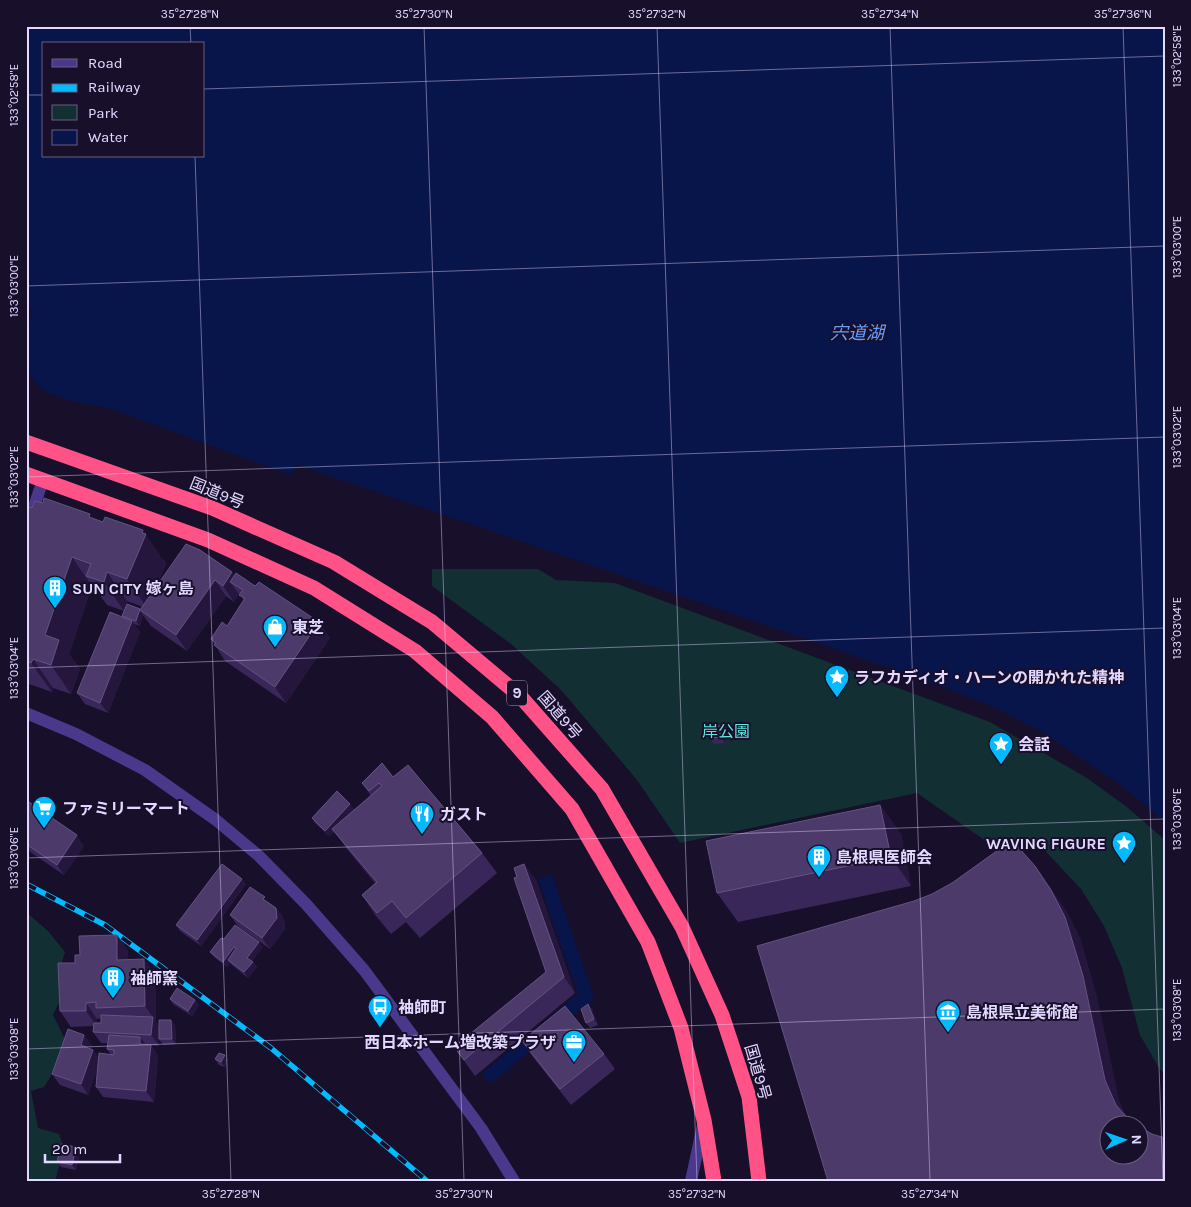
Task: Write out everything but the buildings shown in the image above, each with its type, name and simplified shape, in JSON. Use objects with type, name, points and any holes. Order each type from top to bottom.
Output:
[{"type":"highway","name":"国道9号","points":[[26,442],[212,508],[334,562],[432,622],[520,696],[602,789],[682,927],[722,1015],[749,1097],[759,1181]]},
{"type":"highway","name":"9","points":[[26,474],[208,540],[314,588],[416,651],[492,717],[572,809],[648,942],[681,1028],[704,1120],[714,1181]]},
{"type":"street","points":[[26,530],[43,480]]},
{"type":"street","points":[[26,713],[76,734],[145,770],[216,820],[258,856],[306,904],[364,970],[481,1128],[514,1181]]},
{"type":"street","points":[[690,1181],[704,1120]]},
{"type":"green space","name":"岸公園","points":[[432,569],[538,569],[556,580],[615,583],[990,722],[1087,778],[1127,807],[1165,840],[1165,1075],[1140,1035],[1122,968],[1104,926],[1081,889],[1035,840],[1010,858],[917,793],[680,843],[637,780],[562,691],[511,644],[432,586]]},
{"type":"green space","points":[[26,912],[48,931],[65,952],[58,976],[63,994],[53,1015],[67,1043],[44,1087],[31,1091],[38,1128],[59,1134],[64,1148],[55,1181],[26,1181]]},
{"type":"water","name":"宍道湖","points":[[26,26],[1165,26],[1165,822],[1122,786],[1042,732],[1000,710],[964,695],[298,465],[291,475],[108,408],[71,401],[52,395],[38,386],[29,372],[26,383],[26,331],[33,310],[28,308],[26,315]]},
{"type":"water","points":[[552,875],[594,998],[490,1084],[482,1073],[578,994],[538,879]]},
{"type":"railway","points":[[26,884],[105,925],[271,1048],[427,1181]]},
{"type":"place","name":"SUN CITY 嫁ヶ島","points":[[55,609]]},
{"type":"place","name":"東芝","points":[[275,648]]},
{"type":"place","name":"ラフカディオ・ハーンの開かれた精神","points":[[837,698]]},
{"type":"place","name":"会話","points":[[1001,765]]},
{"type":"place","name":"ファミリーマート","points":[[44,829]]},
{"type":"place","name":"ガスト","points":[[422,835]]},
{"type":"place","name":"WAVING FIGURE","points":[[1124,864]]},
{"type":"place","name":"島根県医師会","points":[[819,878]]},
{"type":"place","name":"袖師窯","points":[[113,999]]},
{"type":"place","name":"袖師町","points":[[380,1028]]},
{"type":"place","name":"島根県立美術館","points":[[948,1033]]},
{"type":"place","name":"西日本ホーム増改築プラザ","points":[[574,1063]]}]
